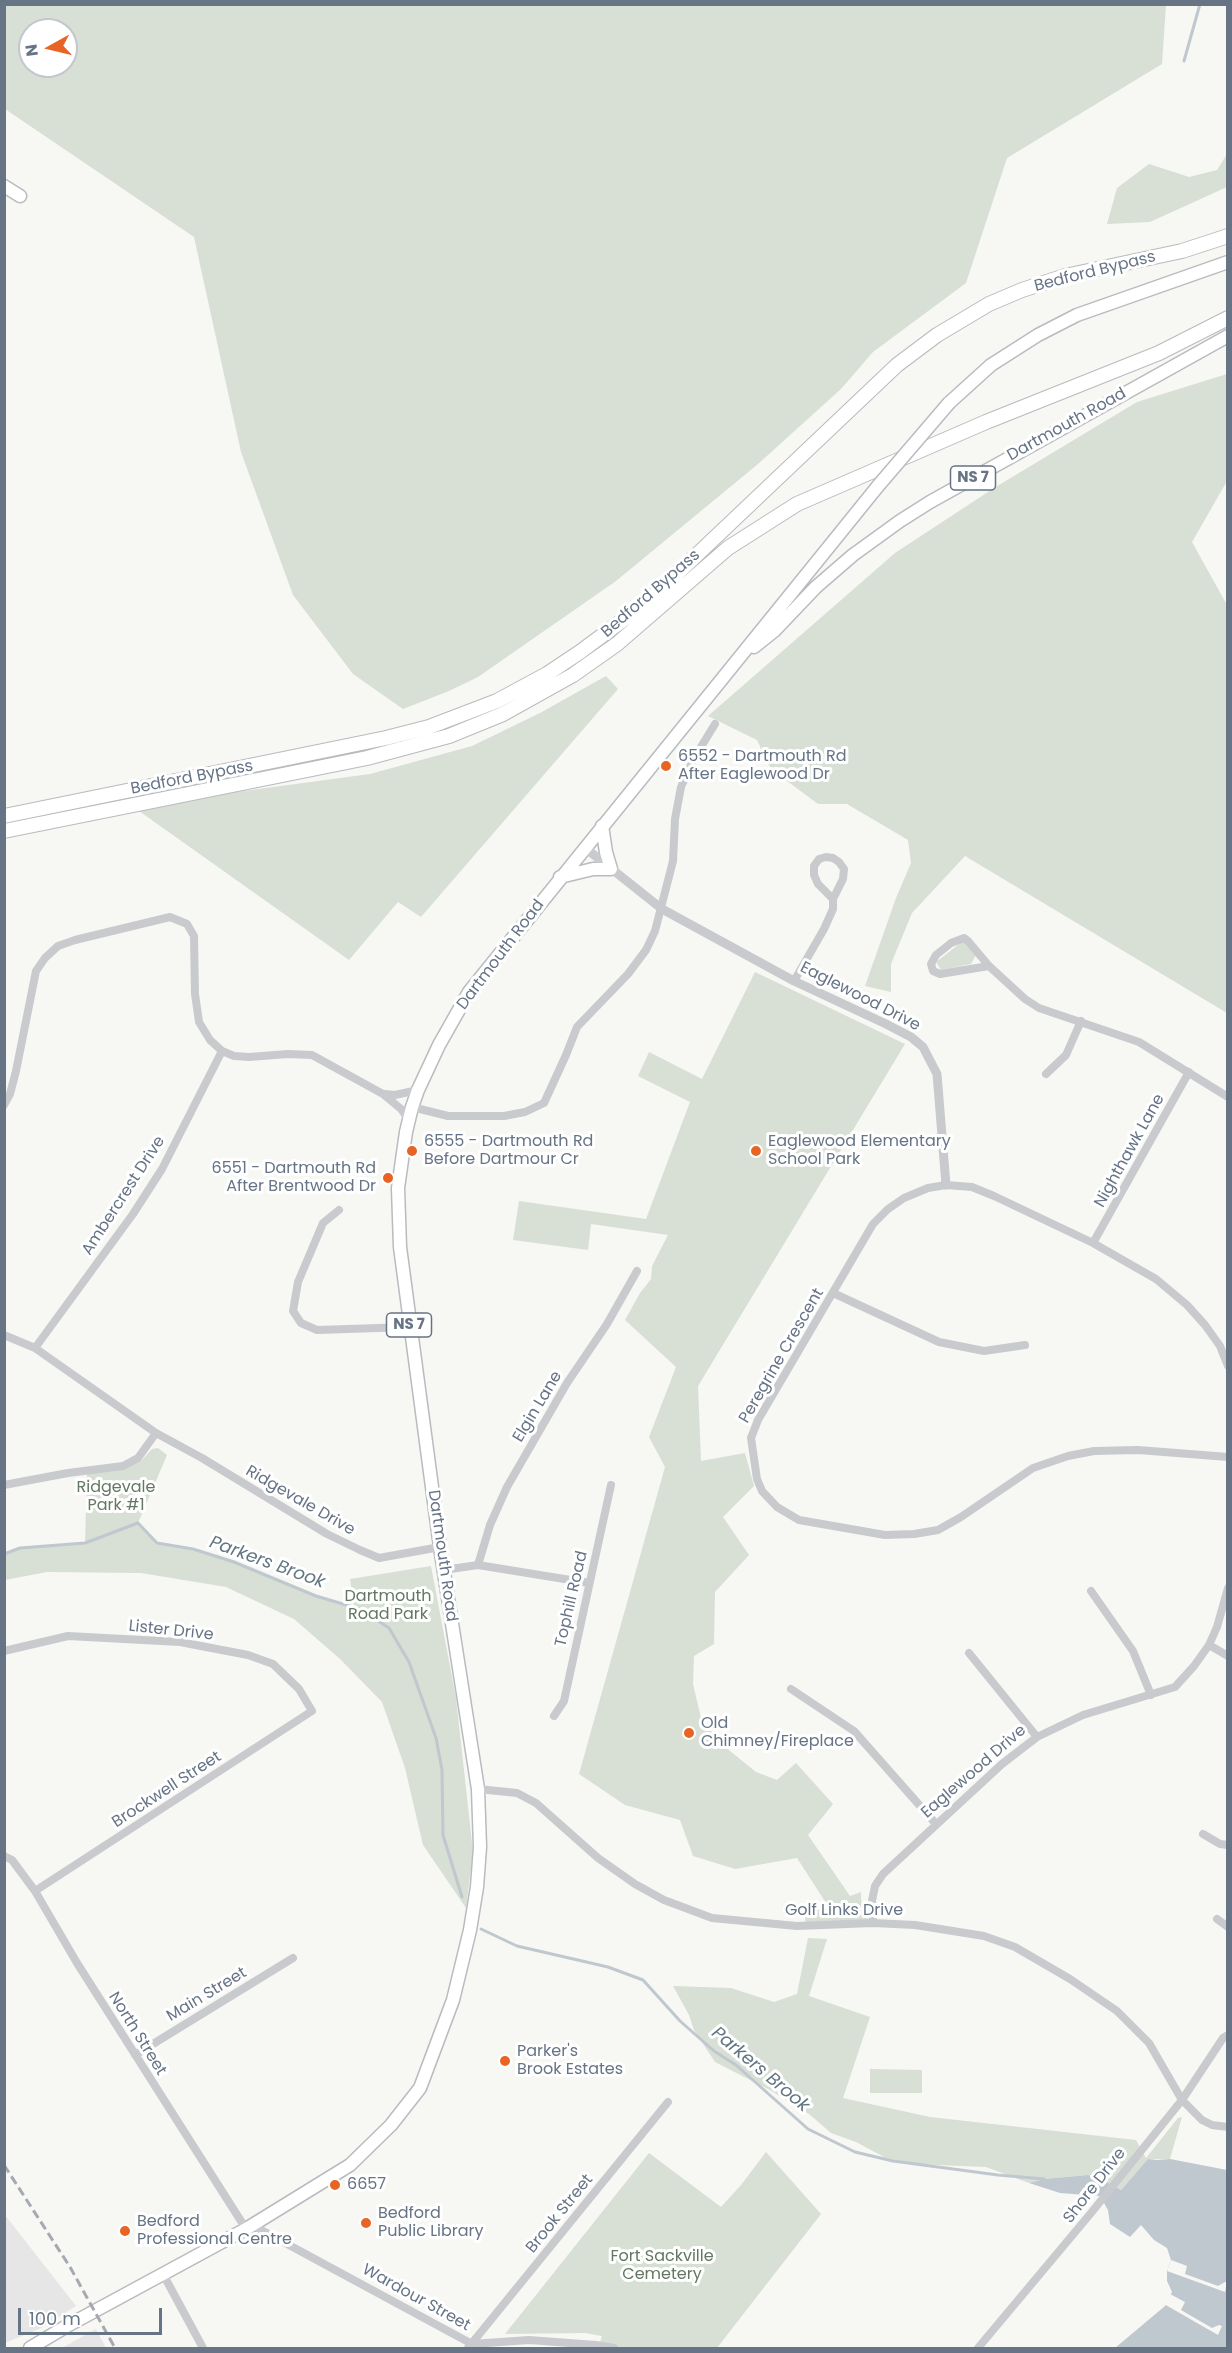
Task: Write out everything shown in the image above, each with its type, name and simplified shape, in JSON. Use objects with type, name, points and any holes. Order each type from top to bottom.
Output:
[{"type":"highway","name":"Bedford Bypass","points":[[4,816],[367,743],[429,727],[497,701],[547,674],[645,603],[897,365],[937,335],[989,304],[1022,290],[1065,276],[1182,251],[1227,236]]},
{"type":"highway","name":"Bedford Bypass","points":[[4,831],[367,758],[449,736],[503,714],[573,675],[617,644],[728,548],[797,504],[986,423],[1159,353],[1227,318]]},
{"type":"main road","points":[[4,186],[20,196],[4,193]]},
{"type":"main road","name":"Dartmouth Road","points":[[30,2349],[249,2227],[350,2165],[391,2125],[420,2088],[445,2025],[470,1930],[477,1887],[480,1847],[478,1789],[440,1547],[409,1327],[400,1247],[398,1188],[409,1120],[418,1090],[439,1045],[469,992],[560,876],[743,655],[766,622],[949,403],[992,365],[1038,335],[1077,315],[1227,262]]},
{"type":"main road","name":"Dartmouth Road","points":[[743,655],[774,631],[816,587],[897,523],[930,502],[1227,336]]},
{"type":"main road","points":[[560,876],[593,869],[611,869],[602,826]]},
{"type":"main road","points":[[40,2349],[49,2337]]},
{"type":"street","points":[[412,1107],[448,1116],[504,1116],[525,1112],[544,1103],[576,1027],[628,974],[646,950],[655,931],[674,861],[675,819],[681,787],[693,760],[715,724]]},
{"type":"street","name":"Eaglewood Drive","points":[[584,847],[662,909],[794,981],[886,1024],[923,1047],[938,1074],[946,1185]]},
{"type":"street","points":[[794,981],[824,929],[833,909],[833,899],[843,879],[844,869],[839,862],[826,857],[819,859],[814,866],[814,874],[818,884],[833,899]]},
{"type":"street","points":[[4,1105],[10,1094],[16,1071],[36,971],[45,958],[58,946],[75,940],[170,917],[187,924],[194,936],[195,994],[199,1022],[210,1040],[222,1051],[234,1056],[249,1057],[312,1055],[383,1094],[401,1109],[409,1120]]},
{"type":"street","points":[[988,966],[940,975],[933,971],[931,964],[936,955],[951,943],[964,938],[988,966],[1025,999],[1040,1008],[1139,1042],[1227,1097]]},
{"type":"street","points":[[1046,1074],[1066,1055],[1081,1021]]},
{"type":"street","name":"Ambercrest Drive","points":[[34,1348],[133,1214],[162,1169],[222,1051]]},
{"type":"street","name":"Nighthawk Lane","points":[[1093,1243],[1189,1072]]},
{"type":"street","points":[[383,1094],[395,1095],[418,1090]]},
{"type":"street","points":[[946,1185],[972,1187],[1093,1243],[1156,1279],[1187,1305],[1224,1344],[1227,1366]]},
{"type":"street","name":"Peregrine Crescent","points":[[946,1185],[915,1192],[888,1209],[873,1224],[758,1420],[751,1438],[757,1479],[762,1491],[777,1507],[799,1520],[885,1535],[914,1534],[938,1530],[1033,1468],[1068,1456],[1094,1451],[1138,1450],[1227,1457]]},
{"type":"street","points":[[339,1210],[323,1223],[298,1282],[293,1311],[301,1323],[316,1330],[409,1327]]},
{"type":"street","name":"Elgin Lane","points":[[478,1565],[490,1526],[507,1487],[567,1383],[607,1324],[638,1271]]},
{"type":"street","points":[[833,1293],[939,1342],[984,1351],[1025,1345]]},
{"type":"street","name":"Ridgevale Drive","points":[[4,1335],[34,1348],[156,1433],[202,1458],[327,1534],[379,1558],[440,1547]]},
{"type":"street","points":[[4,1485],[123,1466],[138,1458],[156,1433]]},
{"type":"street","name":"Tophill Road","points":[[554,1716],[564,1701],[611,1485]]},
{"type":"street","points":[[444,1570],[478,1565],[589,1583]]},
{"type":"street","name":"Eaglewood Drive","points":[[873,1923],[872,1901],[875,1886],[883,1874],[1002,1764],[1037,1737],[1083,1715],[1126,1700],[1175,1687],[1209,1645],[1217,1627],[1227,1588]]},
{"type":"street","points":[[1091,1591],[1133,1651],[1151,1695]]},
{"type":"street","name":"Lister Drive","points":[[4,1651],[68,1636],[180,1642],[248,1655],[273,1664],[299,1689],[312,1711]]},
{"type":"street","points":[[1209,1645],[1227,1656]]},
{"type":"street","points":[[969,1653],[1037,1737]]},
{"type":"street","points":[[791,1689],[854,1731],[936,1824]]},
{"type":"street","name":"Brockwell Street","points":[[35,1891],[312,1711]]},
{"type":"street","name":"Golf Links Drive","points":[[478,1789],[517,1793],[536,1803],[598,1858],[635,1884],[664,1900],[712,1918],[797,1926],[873,1923],[947,1929],[984,1936],[1016,1947],[1070,1979],[1117,2011],[1149,2043],[1182,2100],[1202,2120],[1212,2125],[1227,2127]]},
{"type":"street","points":[[1203,1834],[1220,1844],[1227,1845]]},
{"type":"street","name":"North Street","points":[[4,1856],[12,1860],[35,1891],[76,1963],[249,2227]]},
{"type":"street","points":[[1217,1919],[1227,1927]]},
{"type":"street","name":"Main Street","points":[[135,2055],[293,1958]]},
{"type":"street","name":"Shore Drive","points":[[978,2349],[1182,2100],[1223,2038],[1227,2036]]},
{"type":"street","name":"Brook Street","points":[[470,2346],[668,2102]]},
{"type":"street","name":"Wardour Street","points":[[249,2227],[470,2346],[529,2340],[596,2345],[614,2349]]},
{"type":"street","points":[[164,2274],[203,2349]]},
{"type":"shaded area","points":[[1148,2159],[1170,2159],[1227,2170],[1227,2348],[1115,2348],[1165,2306],[1172,2292],[1167,2281],[1167,2271],[1171,2260],[1167,2248],[1154,2240],[1141,2225],[1130,2237],[1110,2224],[1108,2210],[1100,2196],[1060,2193],[1029,2183],[1044,2179],[1088,2175],[1102,2179],[1121,2190]]},
{"type":"shaded area","points":[[5,2215],[76,2306],[41,2328],[5,2343]]},
{"type":"shaded area","points":[[96,2329],[106,2348],[62,2348]]},
{"type":"green space","points":[[5,4],[1166,5],[1162,64],[1007,158],[966,283],[873,352],[841,389],[758,464],[616,581],[478,677],[403,709],[353,674],[293,595],[241,452],[194,237],[5,109]]},
{"type":"green space","points":[[1227,154],[1227,187],[1150,222],[1107,224],[1117,188],[1149,164],[1189,177],[1217,170]]},
{"type":"green space","points":[[1227,374],[1227,481],[1192,542],[1227,605],[1227,1013],[965,856],[912,913],[891,964],[891,992],[865,986],[911,863],[908,840],[847,804],[818,804],[771,769],[757,740],[708,716],[895,553],[994,488],[1137,402]]},
{"type":"green space","points":[[606,676],[618,689],[421,917],[398,902],[349,960],[132,806],[370,774],[472,746],[540,713]]},
{"type":"green space","points":[[963,941],[976,955],[971,964],[941,970],[936,962]]},
{"type":"green space","points":[[755,972],[905,1044],[698,1386],[701,1461],[745,1453],[754,1486],[723,1517],[749,1555],[715,1592],[714,1644],[694,1656],[693,1684],[702,1722],[730,1751],[756,1772],[777,1780],[796,1763],[833,1804],[808,1835],[850,1896],[861,1892],[861,1900],[869,1921],[806,1924],[803,1907],[826,1903],[797,1858],[735,1869],[693,1856],[680,1820],[625,1805],[579,1774],[665,1467],[649,1437],[676,1367],[625,1320],[651,1279],[652,1266],[668,1235],[591,1224],[588,1250],[513,1240],[519,1201],[646,1219],[690,1102],[638,1076],[649,1052],[702,1079]]},
{"type":"green space","points":[[158,1448],[167,1455],[138,1523],[157,1543],[193,1549],[228,1560],[316,1596],[354,1607],[350,1579],[431,1566],[456,1698],[473,1852],[466,1908],[423,1845],[405,1768],[382,1702],[340,1659],[294,1619],[226,1587],[141,1573],[47,1572],[5,1580],[5,1554],[20,1548],[85,1542],[87,1472],[141,1461],[152,1449]]},
{"type":"green space","points":[[808,1938],[827,1939],[809,1996],[870,2017],[843,2098],[930,2117],[1136,2140],[1146,2158],[1178,2118],[1182,2117],[1170,2159],[1148,2159],[1121,2190],[1102,2179],[1088,2175],[1044,2179],[1029,2183],[986,2167],[914,2164],[886,2158],[856,2142],[831,2133],[809,2114],[768,2089],[715,2062],[694,2030],[689,2015],[673,1986],[731,1988],[774,2002],[797,1994]]},
{"type":"green space","points":[[870,2069],[922,2070],[922,2093],[870,2093]]},
{"type":"green space","name":"Fort Sackville Cemetery","points":[[766,2152],[821,2214],[717,2348],[598,2348],[602,2336],[585,2333],[505,2334],[649,2153],[721,2207]]},
{"type":"pier","points":[[1171,2260],[1187,2266],[1185,2274],[1218,2286],[1227,2282],[1225,2292],[1167,2271]]},
{"type":"pier","points":[[1170,2294],[1185,2302],[1181,2310],[1212,2328],[1222,2326],[1218,2335],[1164,2304]]},
{"type":"waterway","points":[[1184,61],[1200,4]]},
{"type":"waterway","name":"Parkers Brook","points":[[4,1554],[20,1548],[85,1543],[138,1523],[157,1543],[193,1549],[234,1562],[316,1596],[360,1609],[389,1628],[409,1662],[436,1738],[442,1770],[443,1835],[462,1897]]},
{"type":"waterway","name":"Parkers Brook","points":[[481,1929],[517,1946],[608,1967],[643,1980],[680,2021],[714,2051],[736,2065],[808,2129],[855,2152],[893,2161],[1044,2179]]},
{"type":"railway","points":[[4,2165],[70,2267],[115,2348]]},
{"type":"place","name":"6552 - Dartmouth Rd After Eaglewood Dr","points":[[666,766]]},
{"type":"place","name":"6555 - Dartmouth Rd Before Dartmour Cr","points":[[412,1151]]},
{"type":"place","name":"Eaglewood Elementary School Park","points":[[756,1151]]},
{"type":"place","name":"6551 - Dartmouth Rd After Brentwood Dr","points":[[388,1178]]},
{"type":"place","name":"Old Chimney/Fireplace","points":[[689,1733]]},
{"type":"place","name":"Parker's Brook Estates","points":[[505,2061]]},
{"type":"place","name":"6657","points":[[335,2185]]},
{"type":"place","name":"Bedford Public Library","points":[[366,2223]]},
{"type":"place","name":"Bedford Professional Centre","points":[[125,2231]]},
{"type":"park label","name":"Ridgevale Park #1","points":[[116,1497]]},
{"type":"park label","name":"Dartmouth Road Park","points":[[388,1606]]}]
